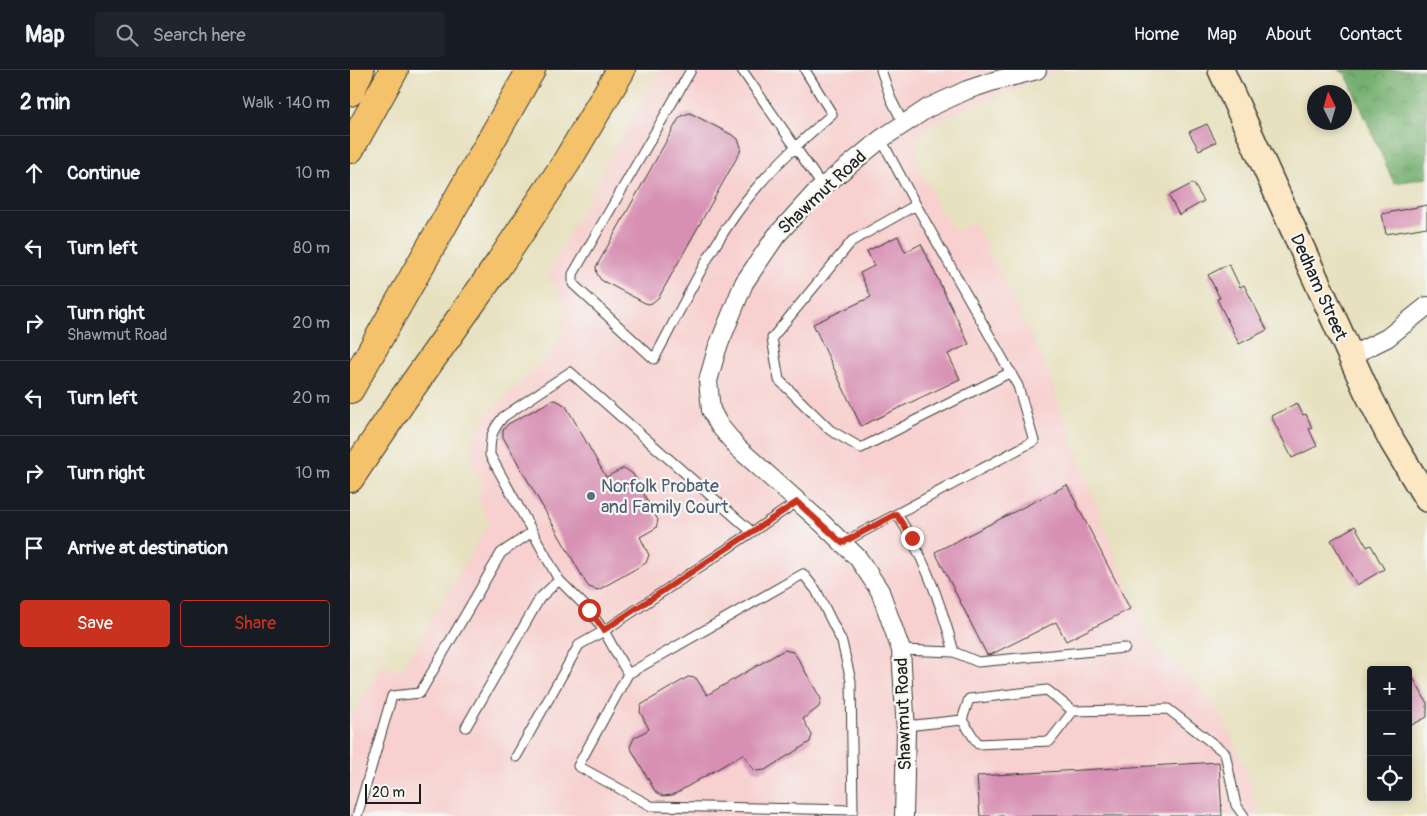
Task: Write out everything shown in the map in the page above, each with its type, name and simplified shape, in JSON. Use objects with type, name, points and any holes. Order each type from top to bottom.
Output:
[{"type":"highway","points":[[350,92],[360,70]]},
{"type":"highway","points":[[350,149],[394,70]]},
{"type":"highway","points":[[350,389],[531,70]]},
{"type":"highway","points":[[350,478],[404,398],[500,264],[566,163],[621,70]]},
{"type":"main road","name":"Dedham Street","points":[[1220,70],[1350,356],[1392,441],[1427,499]]},
{"type":"street","name":"Shawmut Road","points":[[904,816],[906,726],[901,650],[880,591],[858,558],[738,448],[719,425],[711,410],[708,381],[717,349],[744,283],[776,236],[814,194],[903,123],[942,101],[994,81],[1037,70]]},
{"type":"street","points":[[1350,356],[1386,338],[1427,306]]},
{"type":"lane","points":[[691,70],[573,274],[573,284],[654,359],[720,236],[757,186],[795,147],[832,114],[805,70]]},
{"type":"lane","points":[[742,70],[823,187]]},
{"type":"lane","points":[[881,70],[891,99],[903,123]]},
{"type":"lane","points":[[842,543],[1034,441],[1018,386],[1011,372],[916,205],[881,139]]},
{"type":"lane","points":[[916,205],[852,241],[772,338],[779,380],[830,430],[861,448],[1011,372]]},
{"type":"lane","points":[[628,674],[604,630],[589,610],[559,580],[490,455],[490,438],[503,417],[570,372],[752,532]]},
{"type":"lane","points":[[516,757],[578,645],[604,630],[797,502]]},
{"type":"lane","points":[[896,514],[912,538],[940,602],[954,652]]},
{"type":"lane","points":[[357,816],[392,696],[420,693],[501,553],[532,532]]},
{"type":"lane","points":[[803,574],[816,590],[842,642],[850,681],[853,810],[651,806],[578,766],[628,674],[803,574]]},
{"type":"lane","points":[[466,727],[540,598],[559,580]]},
{"type":"lane","points":[[901,650],[954,652],[978,662],[1125,648]]},
{"type":"lane","points":[[1073,711],[1050,741],[978,744],[962,720],[968,699],[1047,690],[1073,711],[1168,709],[1225,753],[1236,805],[1244,816]]},
{"type":"lane","points":[[906,726],[962,720]]},
{"type":"shaded area","points":[[660,70],[1062,70],[946,117],[926,129],[916,144],[917,164],[939,209],[955,231],[973,223],[984,241],[1044,362],[1099,514],[1152,647],[1188,673],[1222,715],[1247,774],[1260,816],[350,816],[350,719],[382,664],[401,672],[489,522],[476,497],[483,485],[473,467],[471,443],[486,414],[549,355],[562,333],[564,307],[557,286],[549,280],[552,266],[614,150]]},
{"type":"green space","points":[[1339,70],[1427,70],[1427,178],[1394,183],[1346,74]]},
{"type":"building","points":[[690,113],[738,139],[741,147],[740,152],[659,297],[652,303],[647,304],[601,280],[597,274],[596,267],[678,120],[681,116]]},
{"type":"building","points":[[1207,124],[1216,142],[1199,150],[1189,132]]},
{"type":"building","points":[[1193,183],[1204,201],[1179,215],[1169,196]]},
{"type":"building","points":[[1427,205],[1427,227],[1386,234],[1382,214]]},
{"type":"building","points":[[898,236],[905,252],[921,244],[969,344],[948,354],[960,379],[861,426],[813,324],[871,297],[860,273],[874,266],[867,251]]},
{"type":"building","points":[[1229,264],[1240,287],[1244,285],[1267,330],[1239,344],[1217,299],[1220,298],[1208,275]]},
{"type":"building","name":"Norfolk Probate and Family Court","points":[[553,400],[566,406],[606,477],[624,468],[633,474],[658,520],[656,528],[640,537],[649,555],[646,563],[598,590],[589,587],[586,583],[503,437],[503,430],[508,424]]},
{"type":"building","points":[[1297,403],[1303,415],[1306,414],[1312,428],[1309,429],[1317,446],[1292,458],[1271,416]]},
{"type":"building","points":[[1067,485],[1130,609],[1066,641],[1056,622],[987,655],[935,552]]},
{"type":"building","points":[[1355,526],[1367,547],[1371,545],[1384,569],[1357,585],[1331,540]]},
{"type":"building","points":[[784,650],[793,652],[797,657],[821,699],[819,707],[803,719],[812,735],[810,742],[765,770],[754,770],[743,754],[673,795],[663,796],[655,791],[630,747],[634,738],[649,729],[640,712],[641,705],[688,677],[696,678],[707,695]]},
{"type":"building","points":[[1412,676],[1427,703],[1427,717],[1412,725]]},
{"type":"building","points":[[1219,762],[1222,816],[980,816],[977,776]]},
{"type":"place","name":"Norfolk Probate and Family Court","points":[[591,496]]},
{"type":"route","points":[[589,610],[604,630],[797,502],[842,543],[896,514],[912,538]]}]
